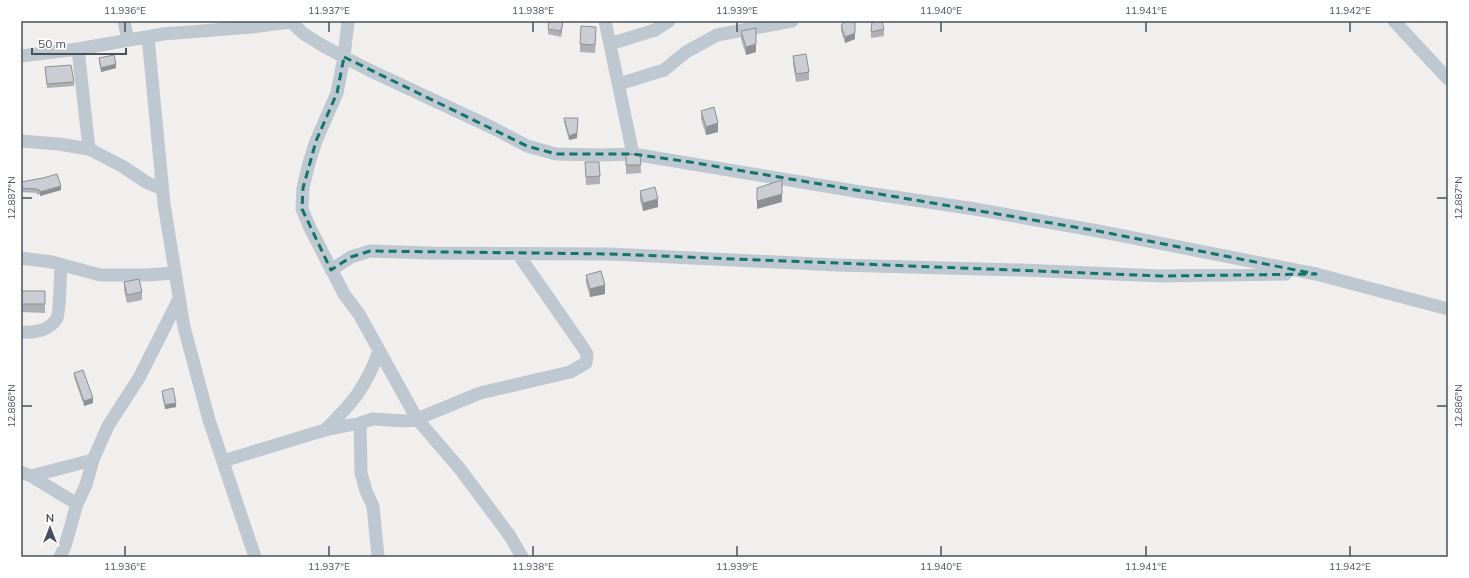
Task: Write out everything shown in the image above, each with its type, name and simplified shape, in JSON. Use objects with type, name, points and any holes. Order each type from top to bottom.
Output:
[{"type":"street","points":[[124,21],[128,40]]},
{"type":"street","points":[[21,56],[78,49],[162,34],[252,27],[291,21],[304,34],[344,57],[527,146],[556,154],[633,154],[861,192],[975,209],[1316,274],[1448,309]]},
{"type":"street","points":[[348,21],[344,57],[337,93],[316,141],[303,188],[302,209],[310,228],[344,294],[359,314],[417,419],[460,469],[510,536],[522,557]]},
{"type":"street","points":[[605,21],[633,154]]},
{"type":"street","points":[[610,44],[655,30],[669,21]]},
{"type":"street","points":[[619,84],[664,70],[686,52],[717,35],[792,21]]},
{"type":"street","points":[[1394,21],[1448,79]]},
{"type":"street","points":[[148,36],[162,189],[184,327],[209,420],[255,557]]},
{"type":"street","points":[[78,49],[90,150]]},
{"type":"street","points":[[21,141],[59,144],[90,150],[122,166],[146,182],[162,189]]},
{"type":"street","points":[[331,270],[351,257],[370,251],[610,254],[837,265],[1022,270],[1162,276],[1316,274]]},
{"type":"street","points":[[223,461],[325,430],[373,419],[405,421],[417,419],[480,393],[570,372],[586,363],[587,354],[518,254]]},
{"type":"street","points":[[21,258],[52,262],[61,266],[100,275],[147,275],[175,273]]},
{"type":"street","points":[[21,332],[29,333],[41,330],[52,325],[57,317],[61,266]]},
{"type":"street","points":[[60,557],[65,546],[77,504],[86,485],[93,460],[108,426],[139,378],[180,299]]},
{"type":"street","points":[[325,430],[345,412],[358,394],[372,371],[379,351]]},
{"type":"street","points":[[360,423],[361,473],[366,491],[373,506],[378,557]]},
{"type":"street","points":[[26,474],[93,460]]},
{"type":"street","points":[[26,474],[77,504]]},
{"type":"highlighted area","points":[[344,57],[527,146],[556,154],[633,154],[690,162],[1098,231],[1316,274],[1162,276],[610,254],[370,251],[351,257],[331,270],[302,209],[303,188],[316,141],[337,93]]},
{"type":"building","points":[[549,21],[563,21],[561,31],[548,29]]},
{"type":"building","points":[[843,21],[855,21],[855,33],[845,37],[841,25],[843,24]]},
{"type":"building","points":[[872,21],[882,21],[884,29],[871,32]]},
{"type":"building","points":[[581,26],[596,27],[595,45],[580,44]]},
{"type":"building","points":[[756,28],[756,44],[746,47],[741,31]]},
{"type":"building","points":[[806,54],[809,72],[796,74],[793,56]]},
{"type":"building","points":[[114,55],[116,64],[101,68],[99,58]]},
{"type":"building","points":[[71,65],[74,82],[47,84],[45,67]]},
{"type":"building","points":[[714,107],[718,123],[706,127],[701,111]]},
{"type":"building","points":[[564,118],[578,118],[577,133],[569,136]]},
{"type":"building","points":[[626,154],[640,155],[641,165],[626,165]]},
{"type":"building","points":[[585,162],[599,162],[600,176],[586,177]]},
{"type":"building","points":[[57,174],[61,186],[40,192],[40,190],[37,189],[21,188],[21,182]]},
{"type":"building","points":[[782,180],[782,194],[757,201],[757,188]]},
{"type":"building","points":[[655,187],[658,199],[643,203],[640,191]]},
{"type":"building","points":[[601,271],[605,285],[590,289],[586,275]]},
{"type":"building","points":[[139,279],[142,292],[127,295],[124,282]]},
{"type":"building","points":[[21,291],[45,291],[45,304],[21,304]]},
{"type":"building","points":[[83,370],[93,398],[84,401],[74,373]]},
{"type":"building","points":[[173,388],[176,403],[165,405],[162,391]]}]
